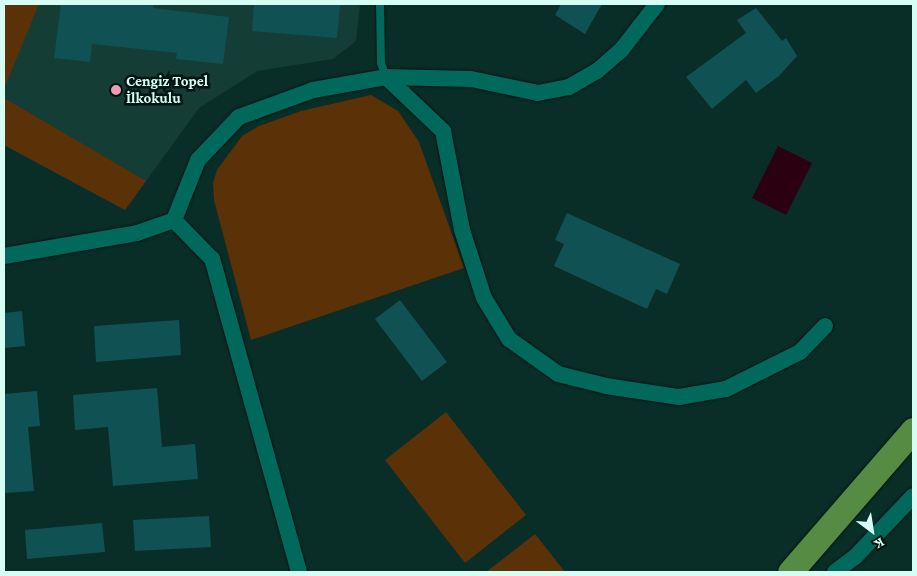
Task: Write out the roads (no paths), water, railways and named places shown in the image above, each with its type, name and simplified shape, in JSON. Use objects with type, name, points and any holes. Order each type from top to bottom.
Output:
[{"type":"main road","points":[[790,572],[913,430]]},
{"type":"street","points":[[4,256],[137,233],[174,220],[198,160],[240,117],[313,90],[386,77],[471,79],[538,93],[569,87],[597,71],[622,50],[657,4]]},
{"type":"street","points":[[386,77],[443,131],[462,230],[484,298],[509,339],[558,374],[606,386],[679,397],[726,389],[800,352],[825,326]]},
{"type":"street","points":[[174,220],[212,259],[300,572]]},
{"type":"street","points":[[835,572],[855,557],[913,496]]},
{"type":"lane","points":[[380,4],[381,63],[386,77]]},
{"type":"place","name":"Cengiz Topel İlkokulu","points":[[116,90]]}]
